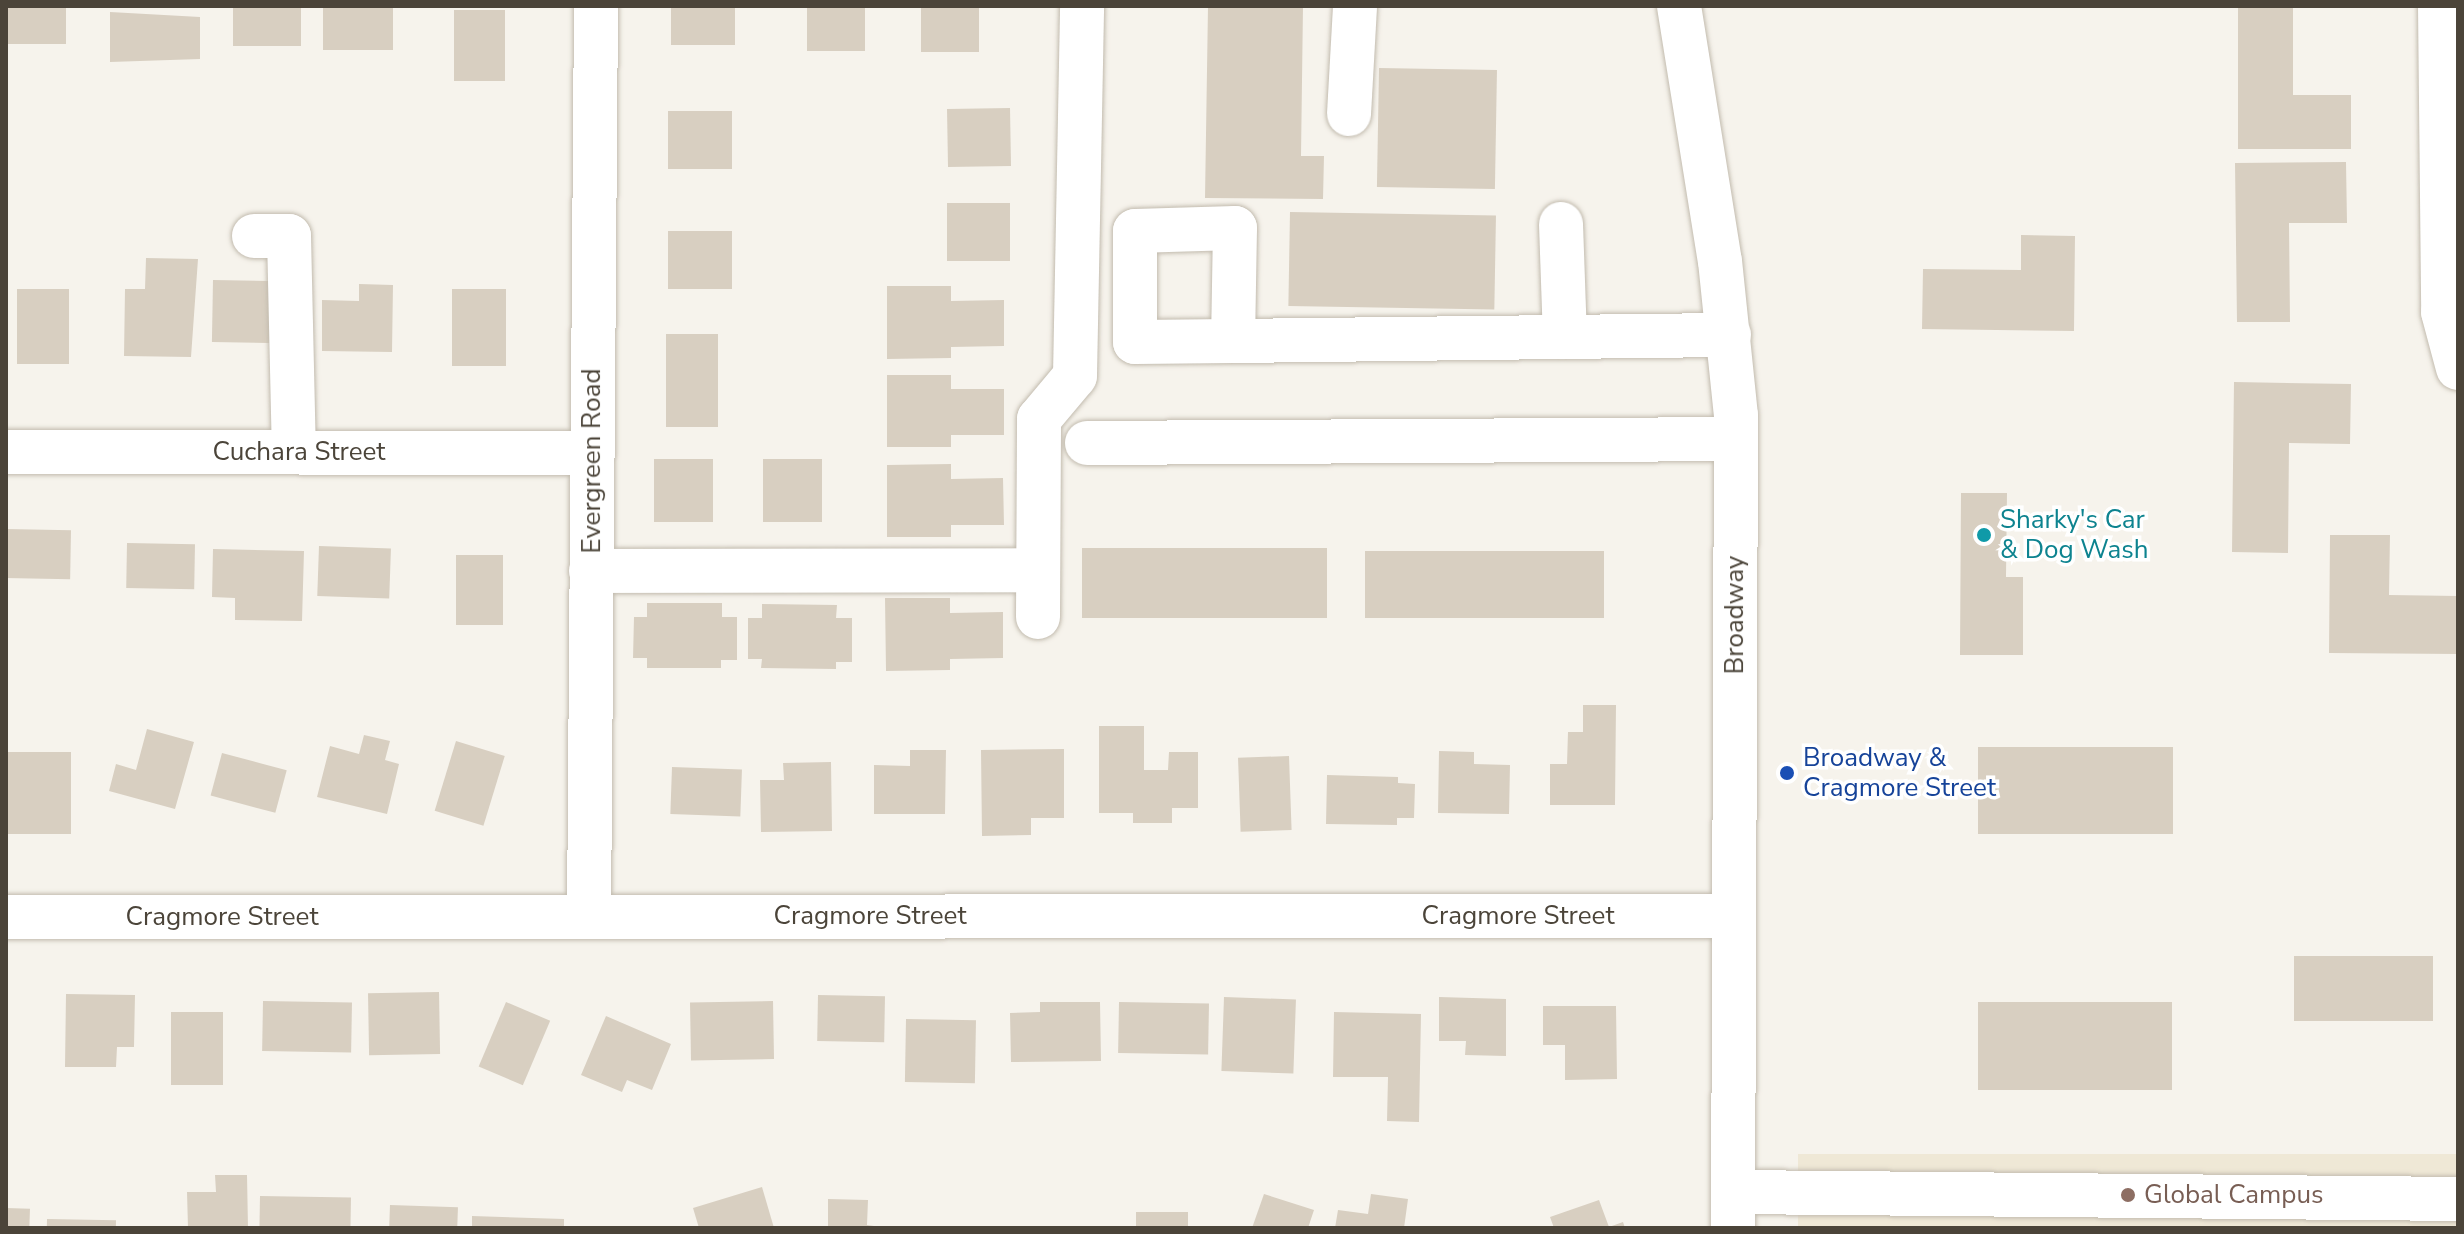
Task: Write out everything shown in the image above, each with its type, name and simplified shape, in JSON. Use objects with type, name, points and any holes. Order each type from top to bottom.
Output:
[{"type":"street","name":"Evergreen Road","points":[[589,916],[596,6]]},
{"type":"street","points":[[1038,617],[1039,419],[1075,376],[1082,6]]},
{"type":"street","points":[[1349,114],[1355,6]]},
{"type":"street","name":"Broadway","points":[[1679,6],[1729,335],[1736,439],[1733,1210]]},
{"type":"street","points":[[2440,6],[2443,312],[2458,368]]},
{"type":"street","points":[[1561,224],[1565,337]]},
{"type":"street","points":[[254,236],[289,236],[294,452]]},
{"type":"street","points":[[1233,341],[1729,335]]},
{"type":"street","points":[[1087,443],[1736,439]]},
{"type":"street","name":"Cuchara Street","points":[[6,452],[592,453]]},
{"type":"street","points":[[591,571],[1038,570]]},
{"type":"street","name":"Cragmore Street","points":[[6,917],[1734,916]]},
{"type":"street","points":[[1733,1210],[2238,1213],[2458,1199]]},
{"type":"shaded area","name":"Global Campus","points":[[1798,1154],[2458,1154],[2458,1228],[1798,1228]]},
{"type":"building","points":[[6,6],[66,6],[66,44],[6,44]]},
{"type":"building","points":[[233,6],[301,6],[301,46],[233,46]]},
{"type":"building","points":[[323,6],[393,6],[393,50],[323,50]]},
{"type":"building","points":[[671,6],[735,6],[735,45],[671,45]]},
{"type":"building","points":[[807,6],[865,6],[865,51],[807,51]]},
{"type":"building","points":[[921,6],[979,6],[979,52],[921,52]]},
{"type":"building","points":[[1208,6],[1303,6],[1301,156],[1324,156],[1323,199],[1205,198]]},
{"type":"building","points":[[2238,6],[2293,6],[2293,95],[2351,95],[2351,149],[2238,149]]},
{"type":"building","points":[[454,10],[505,10],[505,81],[454,81]]},
{"type":"building","points":[[110,12],[200,17],[200,59],[110,62]]},
{"type":"building","points":[[1379,68],[1497,70],[1495,189],[1377,187]]},
{"type":"building","points":[[1010,108],[1011,166],[948,167],[947,109]]},
{"type":"building","points":[[668,111],[732,111],[732,169],[668,169]]},
{"type":"building","points":[[2346,162],[2347,223],[2289,223],[2290,322],[2237,322],[2235,163]]},
{"type":"building","points":[[947,203],[1010,203],[1010,261],[947,261]]},
{"type":"building","points":[[1290,212],[1496,216],[1494,310],[1288,306]]},
{"type":"building","points":[[668,231],[732,231],[732,289],[668,289]]},
{"type":"building","points":[[2021,235],[2075,236],[2074,331],[1922,329],[1923,269],[2021,270]]},
{"type":"building","points":[[146,258],[198,259],[191,357],[124,356],[125,289],[145,289]]},
{"type":"building","points":[[213,280],[285,281],[284,343],[212,342]]},
{"type":"building","points":[[359,284],[393,285],[392,352],[322,351],[322,300],[359,301]]},
{"type":"building","points":[[887,286],[951,286],[951,301],[1004,300],[1004,346],[951,347],[951,358],[887,359]]},
{"type":"building","points":[[17,289],[69,289],[69,364],[17,364]]},
{"type":"building","points":[[452,289],[506,289],[506,366],[452,366]]},
{"type":"building","points":[[666,334],[718,334],[718,427],[666,427]]},
{"type":"building","points":[[887,375],[951,375],[951,389],[1004,389],[1004,435],[951,435],[951,447],[887,447]]},
{"type":"building","points":[[2234,382],[2351,384],[2350,444],[2289,443],[2288,553],[2232,552]]},
{"type":"building","points":[[654,459],[713,459],[713,522],[654,522]]},
{"type":"building","points":[[763,459],[822,459],[822,522],[763,522]]},
{"type":"building","points":[[951,464],[951,479],[1003,478],[1004,525],[951,525],[951,537],[887,537],[887,465]]},
{"type":"building","name":"Sharky's Car & Dog Wash","points":[[1961,493],[2007,493],[2006,577],[2023,577],[2023,655],[1960,655]]},
{"type":"building","points":[[6,529],[71,530],[70,579],[6,578]]},
{"type":"building","points":[[2330,535],[2390,535],[2389,595],[2458,596],[2458,654],[2329,653]]},
{"type":"building","points":[[127,543],[195,544],[194,589],[126,588]]},
{"type":"building","points":[[319,546],[391,549],[389,598],[317,596]]},
{"type":"building","points":[[1082,548],[1327,548],[1327,618],[1082,618]]},
{"type":"building","points":[[213,549],[304,551],[302,621],[235,620],[235,598],[212,597]]},
{"type":"building","points":[[1365,551],[1604,551],[1604,618],[1365,618]]},
{"type":"building","points":[[456,555],[503,555],[503,625],[456,625]]},
{"type":"building","points":[[885,598],[950,598],[950,613],[1003,612],[1003,658],[950,659],[950,670],[886,671]]},
{"type":"building","points":[[647,603],[722,603],[722,617],[737,617],[737,660],[721,660],[721,668],[647,668],[647,658],[633,658],[634,617],[647,617]]},
{"type":"building","points":[[762,604],[837,605],[836,618],[852,618],[852,662],[836,662],[836,669],[761,668],[762,659],[748,659],[748,618],[762,618]]},
{"type":"building","points":[[1583,705],[1616,705],[1615,805],[1550,805],[1550,764],[1567,764],[1568,732],[1583,732]]},
{"type":"building","points":[[1099,726],[1144,726],[1144,770],[1168,770],[1169,752],[1198,752],[1198,808],[1172,808],[1172,823],[1133,823],[1133,813],[1099,813]]},
{"type":"building","points":[[147,729],[194,742],[175,809],[109,791],[116,764],[136,770]]},
{"type":"building","points":[[364,735],[390,741],[385,760],[399,764],[387,814],[317,797],[330,746],[359,754]]},
{"type":"building","points":[[456,741],[505,756],[483,826],[435,811]]},
{"type":"building","points":[[1978,747],[2173,747],[2173,834],[1978,834]]},
{"type":"building","points":[[1064,749],[1064,818],[1031,818],[1031,835],[982,836],[981,750]]},
{"type":"building","points":[[910,750],[946,750],[945,814],[874,814],[874,765],[910,766]]},
{"type":"building","points":[[1439,751],[1474,752],[1474,764],[1510,765],[1509,814],[1438,813]]},
{"type":"building","points":[[6,752],[71,752],[71,834],[6,834]]},
{"type":"building","points":[[222,753],[287,770],[275,813],[211,796]]},
{"type":"building","points":[[1289,756],[1292,830],[1241,832],[1238,758]]},
{"type":"building","points":[[831,762],[832,831],[761,832],[760,780],[784,780],[783,763]]},
{"type":"building","points":[[672,767],[742,769],[740,816],[670,814]]},
{"type":"building","points":[[1327,775],[1398,777],[1398,783],[1415,784],[1414,818],[1397,818],[1397,825],[1326,824]]},
{"type":"building","points":[[2294,956],[2433,956],[2433,1021],[2294,1021]]},
{"type":"building","points":[[439,992],[440,1054],[369,1055],[368,993]]},
{"type":"building","points":[[66,994],[135,995],[134,1047],[117,1047],[116,1067],[65,1067]]},
{"type":"building","points":[[818,995],[885,996],[884,1042],[817,1041]]},
{"type":"building","points":[[1224,997],[1296,1000],[1293,1073],[1221,1071]]},
{"type":"building","points":[[1439,997],[1506,999],[1506,1056],[1465,1055],[1466,1041],[1439,1041]]},
{"type":"building","points":[[263,1001],[352,1003],[351,1053],[262,1051]]},
{"type":"building","points":[[773,1001],[774,1059],[691,1060],[690,1002]]},
{"type":"building","points":[[506,1002],[550,1021],[523,1085],[479,1066]]},
{"type":"building","points":[[1040,1002],[1100,1002],[1101,1061],[1011,1062],[1010,1013],[1040,1012]]},
{"type":"building","points":[[1119,1002],[1209,1004],[1208,1055],[1118,1053]]},
{"type":"building","points":[[1978,1002],[2172,1002],[2172,1090],[1978,1090]]},
{"type":"building","points":[[1543,1006],[1616,1006],[1617,1079],[1565,1080],[1565,1045],[1543,1045]]},
{"type":"building","points":[[171,1012],[223,1012],[223,1085],[171,1085]]},
{"type":"building","points":[[1334,1012],[1421,1014],[1419,1122],[1387,1121],[1388,1077],[1333,1077]]},
{"type":"building","points":[[606,1016],[671,1044],[652,1090],[627,1080],[622,1092],[581,1075]]},
{"type":"building","points":[[906,1019],[976,1020],[975,1083],[905,1082]]},
{"type":"building","points":[[215,1175],[247,1175],[248,1228],[188,1228],[187,1192],[216,1192]]},
{"type":"building","points":[[762,1187],[774,1228],[699,1228],[693,1208]]},
{"type":"building","points":[[1264,1194],[1314,1210],[1308,1228],[1252,1228]]},
{"type":"building","points":[[1371,1194],[1408,1199],[1404,1228],[1335,1228],[1338,1210],[1368,1214]]},
{"type":"building","points":[[260,1196],[351,1198],[350,1228],[259,1228]]},
{"type":"building","points":[[828,1199],[868,1200],[867,1225],[888,1228],[828,1228]]},
{"type":"building","points":[[1599,1200],[1609,1227],[1623,1222],[1625,1228],[1554,1228],[1550,1217]]},
{"type":"building","points":[[390,1205],[458,1207],[457,1228],[389,1228]]},
{"type":"building","points":[[6,1208],[30,1209],[29,1228],[6,1228]]},
{"type":"building","points":[[1136,1212],[1188,1212],[1188,1228],[1136,1228]]},
{"type":"building","points":[[472,1216],[564,1219],[564,1228],[472,1228]]},
{"type":"building","points":[[47,1219],[116,1220],[116,1228],[47,1228]]},
{"type":"place","name":"Sharky's Car & Dog Wash","points":[[1984,535]]},
{"type":"place","name":"Broadway & Cragmore Street","points":[[1787,773]]},
{"type":"place","name":"Global Campus","points":[[2128,1195]]}]
